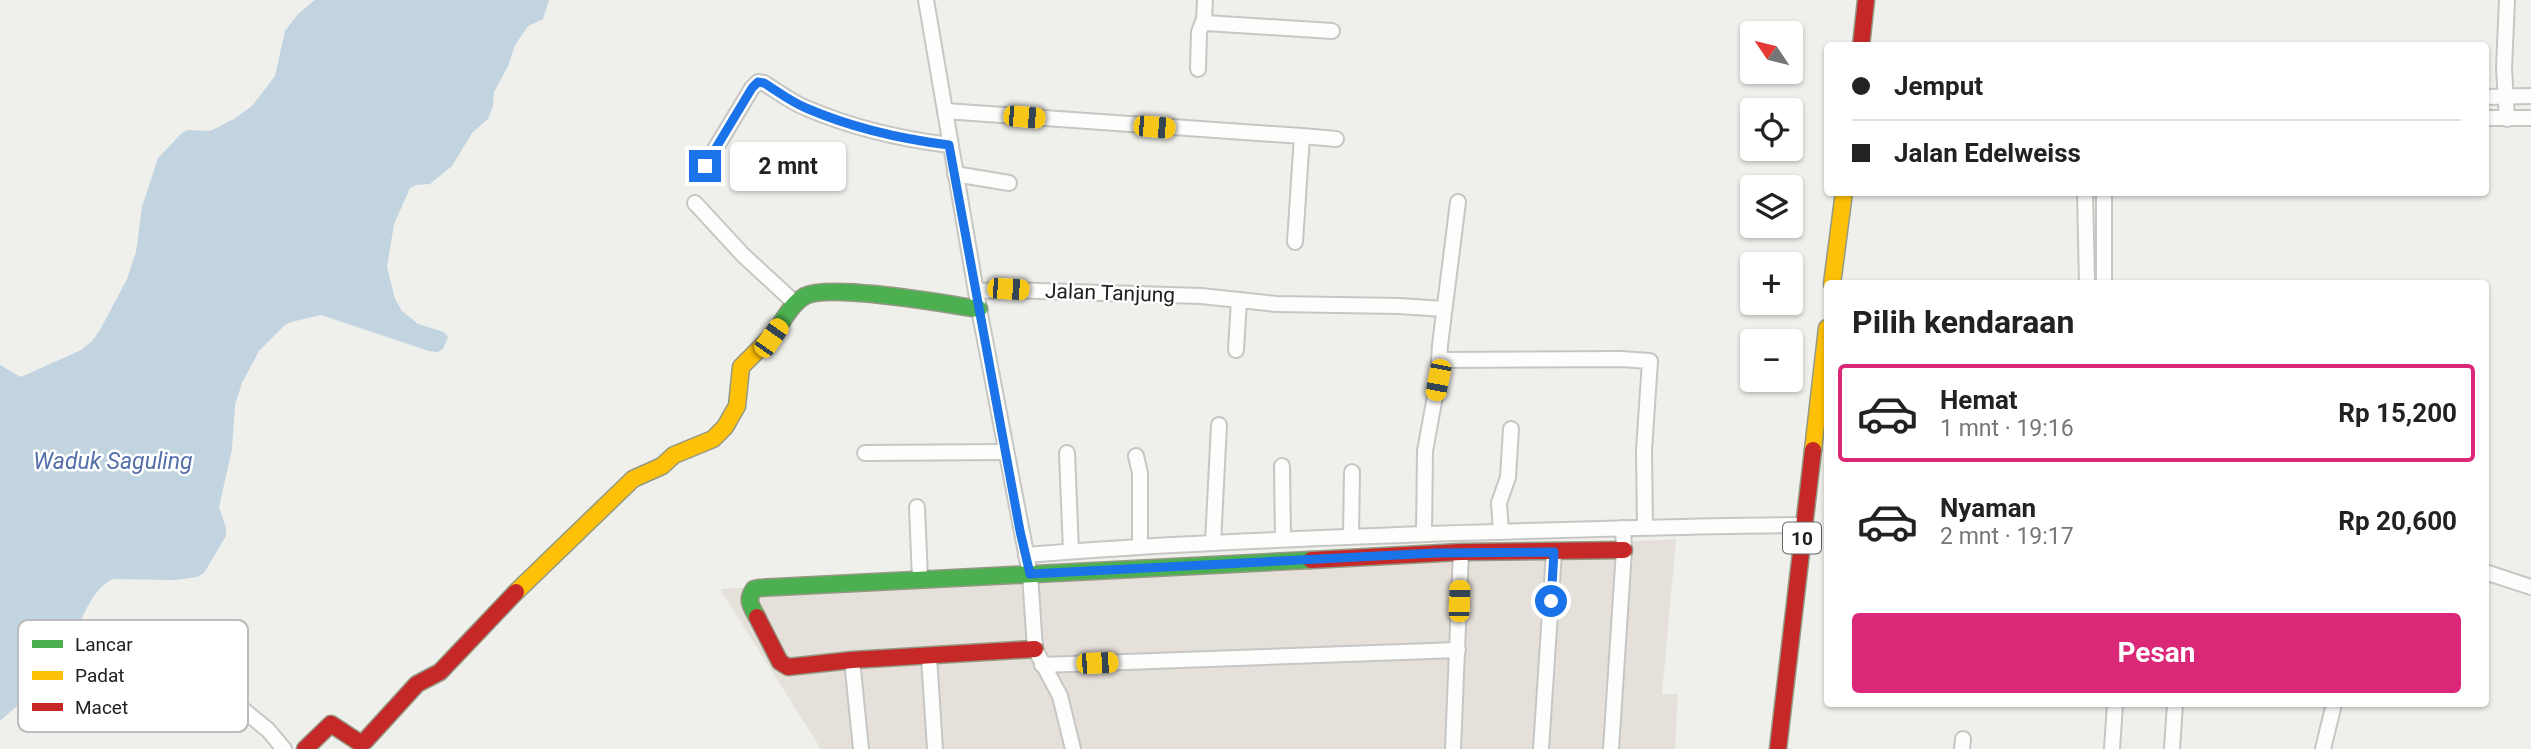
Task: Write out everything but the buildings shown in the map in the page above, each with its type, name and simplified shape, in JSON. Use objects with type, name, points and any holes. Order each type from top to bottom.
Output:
[{"type":"main road","points":[[1861,42],[1866,0]]},
{"type":"main road","points":[[1833,280],[1843,196]]},
{"type":"main road","points":[[305,749],[331,724],[360,743],[365,741],[417,684],[440,672],[533,573],[633,479],[662,466],[674,455],[713,439],[725,427],[737,406],[741,367],[771,338],[795,303],[807,295],[825,292],[902,297],[979,309]]},
{"type":"main road","name":"10","points":[[1778,749],[1803,525],[1824,372]]},
{"type":"main road","points":[[1038,657],[852,660],[788,667],[783,666],[749,601],[751,593],[759,588],[1233,562],[1461,552],[1624,550]]},
{"type":"street","points":[[926,0],[949,145],[1030,574],[1038,657],[1060,696],[1073,749]]},
{"type":"street","points":[[1198,69],[1199,32],[1204,19],[1205,0]]},
{"type":"street","points":[[2507,0],[2504,68],[2507,118]]},
{"type":"street","points":[[1204,19],[1206,23],[1213,24],[1332,31]]},
{"type":"street","points":[[705,166],[758,82],[764,83],[803,108],[833,118],[918,141],[949,145]]},
{"type":"street","points":[[2489,97],[2531,96]]},
{"type":"street","points":[[945,111],[1336,139]]},
{"type":"street","points":[[2489,118],[2531,118]]},
{"type":"street","points":[[1295,242],[1302,136]]},
{"type":"street","points":[[955,174],[1009,183]]},
{"type":"street","points":[[2085,196],[2087,280]]},
{"type":"street","points":[[2104,196],[2104,280]]},
{"type":"street","points":[[1424,534],[1424,451],[1438,380],[1458,202]]},
{"type":"street","points":[[695,204],[743,255],[795,303]]},
{"type":"street","name":"Jalan Tanjung","points":[[976,291],[1008,289],[1201,296],[1276,304],[1444,309]]},
{"type":"street","points":[[1236,350],[1239,300]]},
{"type":"street","points":[[1439,360],[1621,359],[1648,360],[1652,363],[1646,408],[1645,527]]},
{"type":"street","points":[[1213,543],[1219,425]]},
{"type":"street","points":[[1501,532],[1499,503],[1508,477],[1511,429]]},
{"type":"street","points":[[865,453],[1005,452]]},
{"type":"street","points":[[1067,453],[1071,551]]},
{"type":"street","points":[[1136,456],[1140,473],[1140,546]]},
{"type":"street","points":[[1282,466],[1283,538]]},
{"type":"street","points":[[1351,536],[1352,472]]},
{"type":"street","points":[[917,508],[920,579]]},
{"type":"street","points":[[1026,555],[1283,538],[1803,525]]},
{"type":"street","points":[[1611,749],[1624,550],[1623,528]]},
{"type":"street","points":[[1453,749],[1461,552]]},
{"type":"street","points":[[1541,749],[1554,552]]},
{"type":"street","points":[[2489,573],[2531,587]]},
{"type":"street","points":[[1038,657],[1458,650]]},
{"type":"street","points":[[929,657],[935,749]]},
{"type":"street","points":[[852,660],[861,749]]},
{"type":"street","points":[[2112,749],[2115,707]]},
{"type":"street","points":[[2172,749],[2175,707]]},
{"type":"street","points":[[2323,749],[2333,707]]},
{"type":"street","points":[[248,714],[268,730],[284,749]]},
{"type":"shaded area","points":[[1676,539],[1662,694],[1678,694],[1675,749],[821,749],[720,589]]},
{"type":"water","name":"Waduk Saguling","points":[[315,0],[549,0],[543,19],[528,26],[515,45],[508,66],[494,92],[488,119],[472,133],[452,166],[430,184],[410,188],[394,224],[387,267],[395,299],[402,311],[418,324],[444,332],[448,337],[443,349],[437,352],[429,351],[321,315],[285,325],[259,351],[242,383],[235,405],[232,449],[219,507],[226,536],[204,573],[197,577],[175,580],[113,579],[100,588],[82,620],[18,620],[18,705],[0,721],[0,365],[21,377],[81,350],[92,341],[127,279],[136,252],[142,207],[158,158],[182,133],[188,130],[210,131],[252,106],[275,76],[285,31],[298,14]]},
{"type":"traffic: fast","points":[[774,334],[796,303],[805,296],[819,293],[863,293],[979,309]]},
{"type":"traffic: fast","points":[[757,617],[750,600],[754,589],[759,588],[1311,560]]},
{"type":"traffic: slow","points":[[1833,280],[1843,196]]},
{"type":"traffic: slow","points":[[516,592],[633,479],[662,466],[674,455],[713,439],[725,427],[737,406],[741,367],[774,334]]},
{"type":"traffic: slow","points":[[1813,450],[1824,354]]},
{"type":"traffic: jam","points":[[1861,42],[1866,0]]},
{"type":"traffic: jam","points":[[1778,749],[1813,450]]},
{"type":"traffic: jam","points":[[1311,560],[1461,552],[1624,550]]},
{"type":"traffic: jam","points":[[305,749],[331,724],[360,743],[365,741],[417,684],[440,672],[516,592]]},
{"type":"traffic: jam","points":[[757,617],[780,662],[788,667],[852,660],[1035,649]]},
{"type":"route","points":[[705,166],[758,82],[764,83],[803,108],[833,118],[918,141],[949,145],[1030,574],[1436,553],[1554,552],[1551,601]]}]
